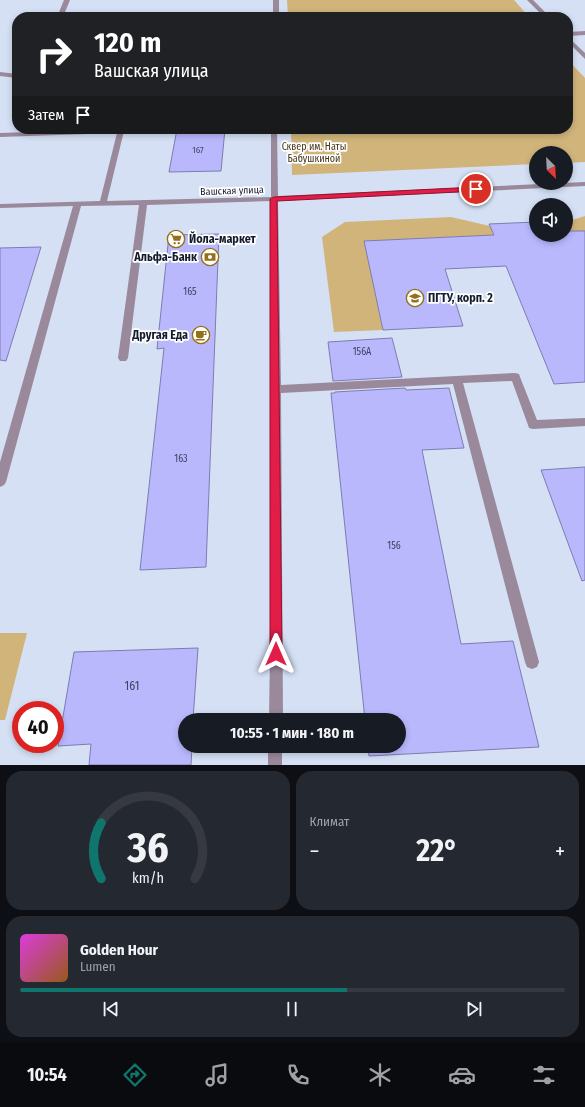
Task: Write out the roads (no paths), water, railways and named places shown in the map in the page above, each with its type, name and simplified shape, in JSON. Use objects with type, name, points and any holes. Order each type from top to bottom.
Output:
[{"type":"street","points":[[62,12],[67,0]]},
{"type":"street","points":[[276,0],[276,12]]},
{"type":"street","points":[[530,0],[542,12]]},
{"type":"street","points":[[573,34],[585,33]]},
{"type":"street","points":[[573,44],[585,57]]},
{"type":"street","points":[[0,74],[12,75]]},
{"type":"street","points":[[0,80],[12,79]]},
{"type":"street","points":[[0,135],[30,134]]},
{"type":"street","points":[[103,203],[120,134]]},
{"type":"street","points":[[274,134],[277,581],[276,713]]},
{"type":"street","name":"Вашская улица","points":[[0,206],[274,199],[585,184]]},
{"type":"street","points":[[123,358],[144,202]]},
{"type":"street","points":[[0,482],[78,204]]},
{"type":"street","points":[[275,388],[515,376],[533,425],[585,422]]},
{"type":"street","points":[[457,379],[532,662]]},
{"type":"street","points":[[275,753],[275,765]]},
{"type":"place","name":"Йола-маркет","points":[[176,239]]},
{"type":"place","name":"Альфа-Банк","points":[[210,257]]},
{"type":"place","name":"ПГТУ, корп. 2","points":[[415,298]]},
{"type":"place","name":"Другая Еда","points":[[201,335]]},
{"type":"park label","name":"Сквер им. Наты Бабушкиной","points":[[314,152]]}]
